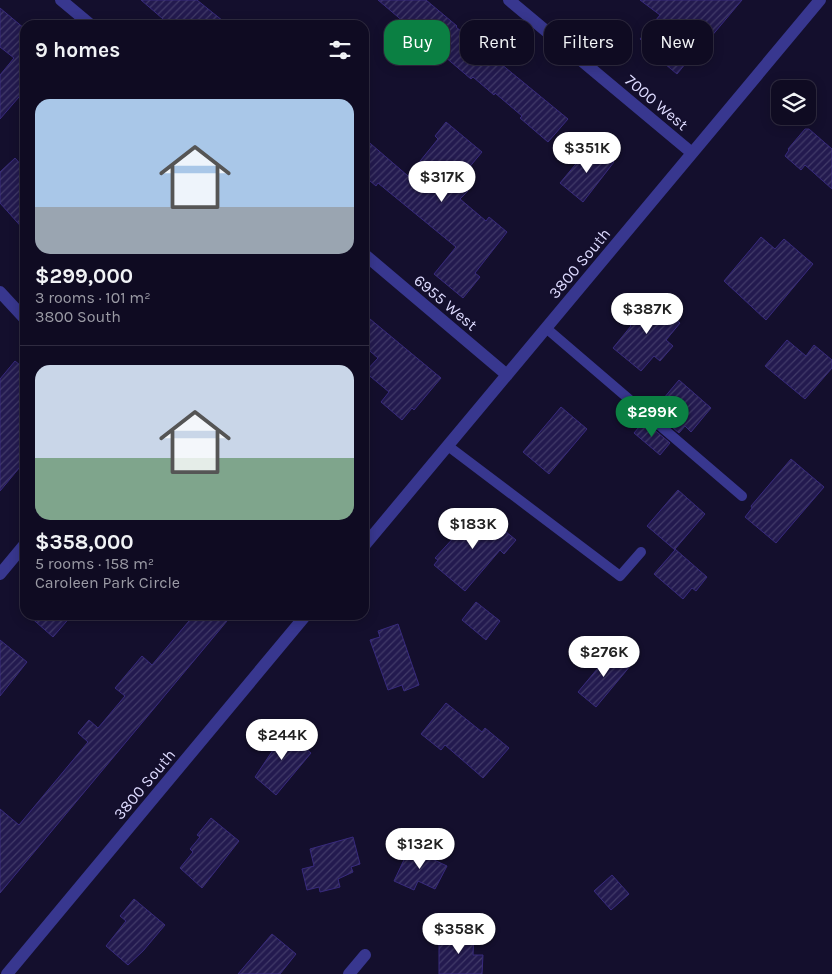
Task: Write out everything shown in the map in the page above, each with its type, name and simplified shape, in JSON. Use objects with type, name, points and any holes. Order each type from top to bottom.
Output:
[{"type":"street","points":[[61,0],[84,20]]},
{"type":"street","name":"7000 West","points":[[509,0],[692,153]]},
{"type":"street","name":"3800 South","points":[[369,540],[820,0]]},
{"type":"street","name":"6955 West","points":[[369,258],[507,374]]},
{"type":"street","points":[[0,292],[20,314]]},
{"type":"street","points":[[0,574],[20,550]]},
{"type":"street","name":"3800 South","points":[[6,974],[302,620]]},
{"type":"street","points":[[349,974],[365,955]]},
{"type":"lane","points":[[546,328],[742,496]]},
{"type":"lane","points":[[448,446],[620,576],[641,552]]},
{"type":"building","points":[[141,0],[197,0],[222,20],[164,20]]},
{"type":"building","points":[[378,0],[426,0],[450,20],[402,20]]},
{"type":"building","points":[[640,0],[742,0],[713,34],[713,20],[656,20],[660,15]]},
{"type":"building","points":[[0,8],[20,25],[20,96],[0,119],[0,75],[14,58],[0,47]]},
{"type":"building","points":[[450,20],[460,30],[460,65],[502,65],[568,119],[548,142],[495,93],[494,95],[473,77],[471,79],[450,61]]},
{"type":"building","points":[[666,65],[684,65],[677,74]]},
{"type":"building","points":[[446,122],[482,152],[457,182],[468,191],[460,199],[486,221],[489,217],[507,232],[475,273],[480,277],[463,298],[434,274],[456,247],[378,183],[376,186],[369,180],[369,142],[408,176],[438,139],[435,136]]},
{"type":"building","points":[[805,129],[809,129],[832,149],[832,189],[805,165],[801,170],[785,156],[788,149]]},
{"type":"building","points":[[596,146],[614,162],[583,202],[560,183],[585,153],[588,156]]},
{"type":"building","points":[[15,158],[20,164],[20,225],[0,203],[0,172]]},
{"type":"building","points":[[761,237],[775,249],[784,239],[813,264],[766,320],[724,281]]},
{"type":"building","points":[[647,296],[680,323],[666,340],[673,346],[660,361],[654,356],[641,371],[613,348],[631,326],[626,321]]},
{"type":"building","points":[[369,318],[441,378],[414,410],[412,408],[402,420],[381,402],[389,392],[369,375],[369,368],[378,358],[369,350]]},
{"type":"building","points":[[787,340],[806,356],[814,345],[832,360],[832,368],[805,399],[765,366]]},
{"type":"building","points":[[15,361],[20,365],[20,467],[0,491],[0,379]]},
{"type":"building","points":[[679,380],[711,408],[691,432],[685,426],[679,433],[653,411]]},
{"type":"building","points":[[561,407],[587,429],[549,474],[523,452]]},
{"type":"building","points":[[644,421],[670,443],[660,455],[634,433]]},
{"type":"building","points":[[791,459],[824,487],[776,543],[745,517],[752,508],[751,506]]},
{"type":"building","points":[[678,490],[705,514],[675,549],[707,577],[696,591],[692,588],[683,599],[654,574],[675,550],[647,526]]},
{"type":"building","points":[[479,510],[516,540],[504,554],[500,550],[465,591],[434,565],[438,560],[435,558]]},
{"type":"building","points":[[476,602],[500,621],[486,640],[462,620]]},
{"type":"building","points":[[34,620],[68,620],[53,637]]},
{"type":"building","points":[[190,620],[228,620],[0,893],[0,809],[19,825],[88,742],[78,733],[89,720],[98,728],[125,696],[115,688],[142,656],[152,665]]},
{"type":"building","points":[[398,624],[419,685],[404,691],[402,685],[388,690],[370,640],[380,637],[378,631]]},
{"type":"building","points":[[0,640],[27,662],[0,696]]},
{"type":"building","points":[[613,650],[631,665],[596,707],[578,692]]},
{"type":"building","points":[[446,703],[482,732],[485,728],[509,748],[483,778],[445,745],[441,750],[421,734]]},
{"type":"building","points":[[280,728],[311,753],[276,795],[255,777],[273,750],[267,744]]},
{"type":"building","points":[[211,818],[239,841],[202,888],[180,868],[193,852],[190,849],[200,837],[197,835]]},
{"type":"building","points":[[353,837],[360,864],[351,867],[353,872],[338,879],[340,887],[320,892],[319,887],[307,890],[302,869],[314,866],[310,849]]},
{"type":"building","points":[[411,845],[431,855],[430,858],[447,866],[435,889],[418,881],[414,890],[394,881]]},
{"type":"building","points":[[612,875],[629,894],[611,910],[594,891]]},
{"type":"building","points":[[134,899],[165,925],[143,951],[128,965],[106,946],[126,921],[120,916]]},
{"type":"building","points":[[272,934],[296,954],[280,974],[238,974]]},
{"type":"building","points":[[439,934],[474,934],[473,955],[483,955],[482,974],[439,974]]}]
